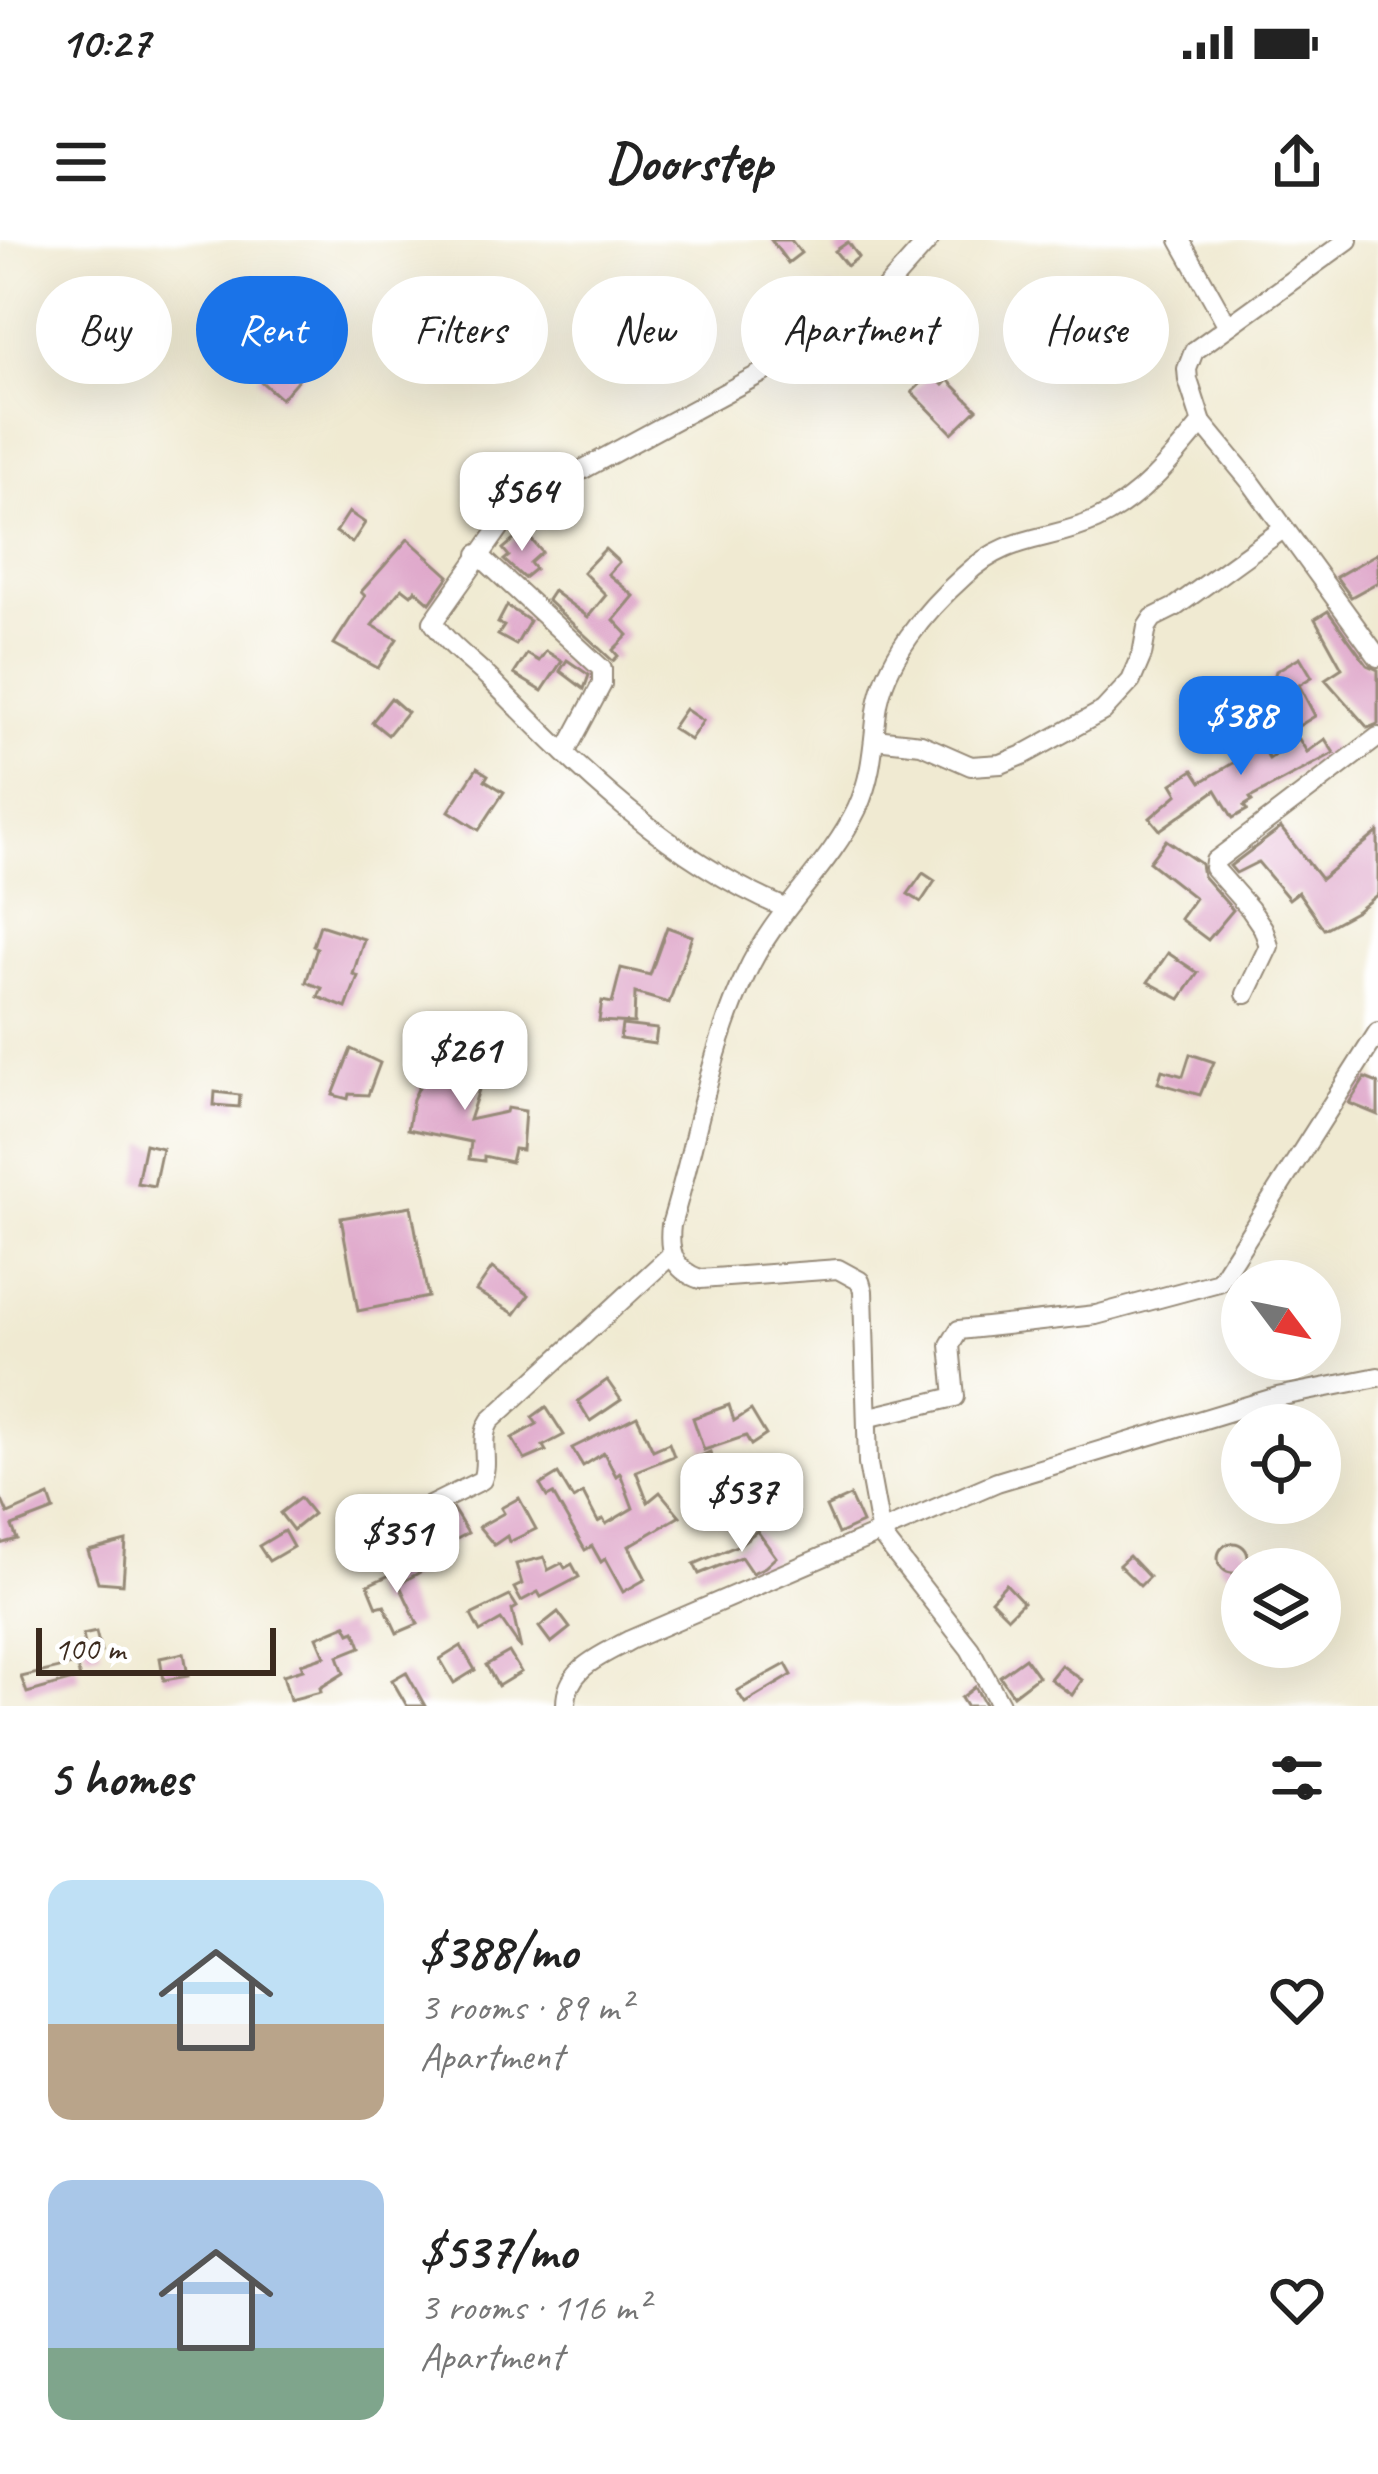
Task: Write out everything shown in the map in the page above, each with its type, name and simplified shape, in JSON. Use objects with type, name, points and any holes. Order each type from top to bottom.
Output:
[{"type":"street","points":[[785,908],[736,887],[669,843],[565,753],[433,622],[515,506],[856,322],[929,240]]},
{"type":"street","points":[[1180,240],[1228,326]]},
{"type":"street","points":[[1348,240],[1190,358],[1190,390],[1202,423],[1378,657]]},
{"type":"street","points":[[1001,1706],[970,1649],[881,1535],[870,1491],[863,1291],[855,1276],[828,1269],[708,1280],[690,1276],[670,1255],[670,1226],[720,1036],[745,975],[785,908],[816,873],[857,809],[872,769],[878,710],[891,668],[936,603],[968,572],[1026,538],[1091,523],[1124,506],[1202,423]]},
{"type":"street","points":[[875,740],[921,744],[971,766],[1001,764],[1023,755],[1103,711],[1131,681],[1154,618],[1283,529]]},
{"type":"street","points":[[478,554],[602,669],[602,685],[565,753]]},
{"type":"street","points":[[1246,994],[1269,946],[1263,928],[1214,868],[1215,861],[1378,737]]},
{"type":"street","points":[[870,1418],[955,1396],[950,1345],[959,1330],[1096,1316],[1219,1282],[1378,1032]]},
{"type":"street","points":[[357,1542],[482,1480],[487,1468],[483,1438],[490,1421],[670,1255]]},
{"type":"street","points":[[566,1706],[567,1687],[581,1668],[630,1640],[998,1482],[1277,1397],[1378,1377]]},
{"type":"building","points":[[771,240],[791,240],[801,253],[788,263]]},
{"type":"building","points":[[848,242],[859,257],[847,266],[835,251]]},
{"type":"building","points":[[264,384],[294,384],[281,399]]},
{"type":"building","points":[[920,384],[952,384],[977,409],[952,433],[912,392]]},
{"type":"building","points":[[349,512],[365,523],[352,543],[336,532]]},
{"type":"building","points":[[524,531],[542,552],[530,563],[535,569],[524,578],[504,560],[509,556],[503,549]]},
{"type":"building","points":[[408,539],[449,576],[430,603],[415,590],[411,595],[402,588],[372,625],[397,639],[378,668],[334,644],[365,596],[361,592]]},
{"type":"building","points":[[605,549],[619,562],[608,574],[634,596],[614,620],[628,635],[613,650],[618,656],[613,661],[547,600],[553,591],[588,617],[606,595],[583,572]]},
{"type":"building","points":[[1378,553],[1378,582],[1351,597],[1336,577]]},
{"type":"building","points":[[507,606],[530,621],[516,645],[498,635]]},
{"type":"building","points":[[1328,611],[1367,665],[1378,670],[1378,724],[1368,728],[1325,679],[1342,668],[1315,619]]},
{"type":"building","points":[[546,651],[562,661],[542,691],[514,674],[527,654],[539,661]]},
{"type":"building","points":[[1300,657],[1312,677],[1299,685],[1315,716],[1284,735],[1268,711],[1278,704],[1266,685],[1276,671]]},
{"type":"building","points":[[567,660],[589,675],[584,689],[560,671]]},
{"type":"building","points":[[391,698],[407,712],[388,735],[372,722]]},
{"type":"building","points":[[685,709],[703,721],[690,740],[672,728]]},
{"type":"building","points":[[1244,729],[1269,759],[1299,739],[1307,752],[1325,739],[1334,753],[1250,798],[1244,806],[1247,810],[1233,818],[1216,790],[1160,830],[1150,818],[1178,794],[1172,784],[1193,770],[1201,782],[1245,756],[1232,736]]},
{"type":"building","points":[[477,768],[488,775],[485,780],[504,792],[479,830],[449,811]]},
{"type":"building","points":[[1281,828],[1321,879],[1378,832],[1378,894],[1324,929],[1298,892],[1289,899],[1258,862],[1236,873],[1230,866]]},
{"type":"building","points":[[1166,840],[1201,864],[1203,876],[1233,910],[1208,940],[1180,919],[1195,898],[1149,862]]},
{"type":"building","points":[[923,873],[935,881],[921,902],[908,894]]},
{"type":"building","points":[[320,925],[364,939],[346,1008],[318,997],[322,988],[306,982]]},
{"type":"building","points":[[667,927],[692,936],[669,1003],[635,993],[634,1023],[599,1021],[602,1001],[612,1003],[621,968],[650,975]]},
{"type":"building","points":[[1168,953],[1198,973],[1180,999],[1148,982]]},
{"type":"building","points":[[622,1025],[657,1029],[655,1044],[620,1039]]},
{"type":"building","points":[[351,1049],[380,1063],[368,1095],[349,1094],[348,1099],[333,1095]]},
{"type":"building","points":[[1190,1054],[1214,1062],[1200,1095],[1158,1083],[1162,1070],[1183,1076]]},
{"type":"building","points":[[464,1056],[488,1062],[469,1120],[507,1108],[525,1111],[522,1150],[514,1149],[511,1162],[484,1156],[484,1161],[469,1159],[471,1142],[408,1129],[413,1099],[429,1067],[458,1079]]},
{"type":"building","points":[[1365,1078],[1378,1083],[1378,1115],[1349,1103]]},
{"type":"building","points":[[215,1092],[240,1095],[239,1107],[214,1105]]},
{"type":"building","points":[[145,1144],[162,1148],[154,1186],[137,1183]]},
{"type":"building","points":[[411,1206],[428,1297],[358,1311],[341,1218]]},
{"type":"building","points":[[492,1268],[529,1295],[515,1314],[476,1291]]},
{"type":"building","points":[[607,1380],[621,1400],[590,1421],[578,1401]]},
{"type":"building","points":[[729,1405],[734,1421],[751,1410],[766,1435],[751,1445],[746,1436],[704,1450],[693,1418]]},
{"type":"building","points":[[546,1407],[564,1435],[543,1446],[546,1451],[525,1460],[512,1438],[537,1424],[532,1417]]},
{"type":"building","points":[[637,1416],[653,1450],[669,1443],[674,1456],[636,1471],[648,1502],[660,1492],[680,1516],[629,1546],[646,1579],[623,1592],[605,1559],[601,1562],[592,1546],[585,1550],[553,1494],[547,1497],[540,1485],[558,1474],[573,1499],[583,1493],[598,1522],[603,1519],[606,1524],[633,1508],[620,1473],[616,1476],[604,1453],[583,1466],[572,1448]]},
{"type":"building","points":[[710,1452],[718,1474],[704,1479],[696,1458]]},
{"type":"building","points":[[773,1491],[784,1512],[761,1526],[749,1505]]},
{"type":"building","points":[[0,1496],[8,1514],[49,1496],[54,1510],[12,1526],[17,1539],[0,1544]]},
{"type":"building","points":[[850,1496],[862,1523],[838,1534],[826,1507]]},
{"type":"building","points":[[300,1498],[313,1514],[293,1530],[280,1513]]},
{"type":"building","points":[[519,1498],[536,1529],[509,1542],[507,1536],[494,1545],[479,1527]]},
{"type":"building","points":[[453,1509],[468,1533],[444,1546],[426,1527]]},
{"type":"building","points":[[284,1531],[293,1547],[269,1561],[259,1546]]},
{"type":"building","points":[[757,1531],[776,1557],[765,1567],[752,1573],[741,1557],[699,1574],[694,1564],[739,1545]]},
{"type":"building","points":[[126,1541],[123,1584],[98,1582],[88,1551]]},
{"type":"building","points":[[1129,1556],[1149,1577],[1140,1586],[1119,1565]]},
{"type":"building","points":[[544,1557],[548,1570],[572,1564],[579,1577],[541,1597],[538,1592],[521,1601],[514,1588],[522,1584],[516,1564]]},
{"type":"building","points":[[425,1559],[429,1567],[399,1584],[418,1624],[397,1633],[384,1605],[377,1607],[368,1585]]},
{"type":"building","points":[[1006,1584],[1023,1602],[1008,1617],[991,1600]]},
{"type":"building","points":[[510,1596],[517,1607],[512,1610],[521,1649],[501,1620],[480,1632],[471,1615]]},
{"type":"building","points":[[558,1612],[570,1628],[551,1643],[539,1627]]},
{"type":"building","points":[[346,1625],[350,1633],[355,1631],[361,1647],[338,1656],[344,1673],[320,1688],[321,1692],[290,1700],[283,1675],[325,1656],[317,1637]]},
{"type":"building","points":[[96,1632],[101,1652],[87,1655],[83,1635]]},
{"type":"building","points":[[461,1646],[475,1670],[454,1683],[440,1659]]},
{"type":"building","points":[[509,1652],[521,1672],[498,1686],[486,1665]]},
{"type":"building","points":[[184,1653],[188,1676],[164,1680],[160,1658]]},
{"type":"building","points":[[1025,1658],[1038,1676],[1013,1695],[1000,1676]]},
{"type":"building","points":[[76,1664],[80,1678],[27,1693],[21,1677]]},
{"type":"building","points":[[786,1664],[792,1675],[745,1703],[737,1691]]},
{"type":"building","points":[[1061,1665],[1082,1680],[1072,1695],[1050,1679]]},
{"type":"building","points":[[406,1672],[425,1706],[407,1706],[392,1680]]},
{"type":"building","points":[[975,1687],[986,1706],[966,1706],[961,1698]]}]
